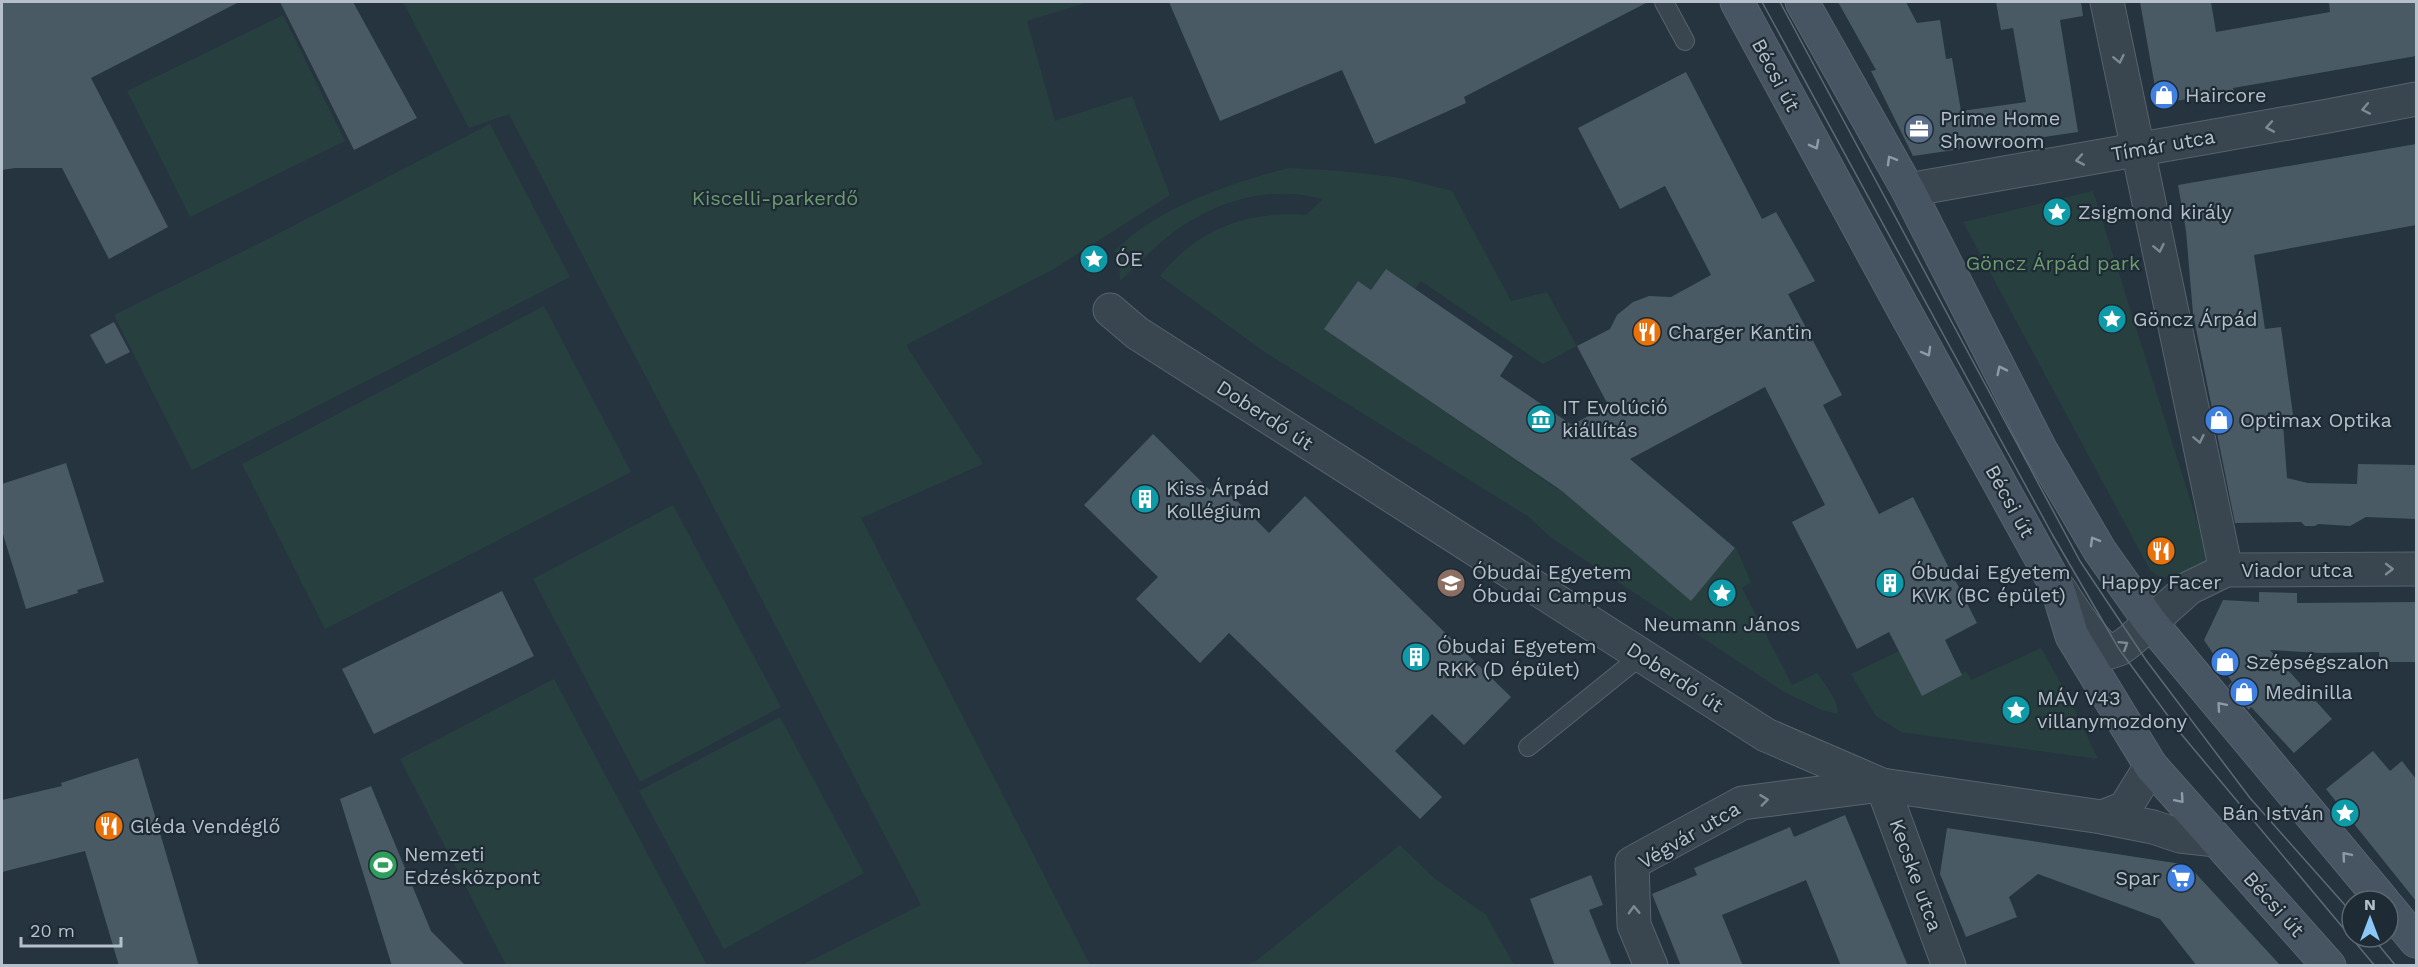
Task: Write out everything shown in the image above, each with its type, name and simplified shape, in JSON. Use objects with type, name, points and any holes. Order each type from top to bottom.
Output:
[{"type":"main road","name":"Bécsi út","points":[[1737,2],[1893,291],[2057,586],[2072,636],[2151,766],[2329,966]]},
{"type":"main road","points":[[1802,2],[1908,190],[2040,449],[2100,551],[2151,624],[2373,889]]},
{"type":"main road","points":[[2400,922],[2416,941]]},
{"type":"street","points":[[2107,2],[2226,570]]},
{"type":"street","name":"Tímár utca","points":[[1908,190],[2416,99]]},
{"type":"street","name":"Doberdó út","points":[[1110,310],[1137,333],[1766,735],[1882,785],[2102,817],[2153,827],[2180,836],[2216,840]]},
{"type":"street","name":"Viador utca","points":[[2057,586],[2089,631],[2104,649],[2110,652],[2119,649],[2151,624],[2189,588],[2226,570],[2416,569]]},
{"type":"street","points":[[2102,817],[2125,808],[2151,766]]},
{"type":"street","name":"Végvár utca","points":[[1651,966],[1634,925],[1632,863],[1742,803],[1882,785]]},
{"type":"street","name":"Kecske utca","points":[[1882,785],[1948,966]]},
{"type":"lane","points":[[1664,2],[1685,41]]},
{"type":"lane","points":[[1528,747],[1642,655]]},
{"type":"green space","name":"Kiscelli-parkerdő","points":[[403,2],[1089,2],[1027,21],[1055,121],[1132,96],[1170,195],[1052,270],[906,345],[983,464],[861,518],[1090,965],[802,965],[921,905],[509,114],[469,128]]},
{"type":"green space","points":[[283,15],[345,141],[190,217],[127,91]]},
{"type":"green space","points":[[490,124],[570,277],[192,470],[114,315],[264,241]]},
{"type":"green space","points":[[1289,168],[1401,178],[1452,191],[1511,301],[1547,292],[1577,346],[1543,364],[1421,281],[1415,289],[1386,269],[1371,290],[1358,281],[1325,329],[1560,489],[1690,600],[1736,548],[1751,582],[1742,588],[1792,685],[1817,673],[1833,698],[1838,714],[1822,710],[1784,692],[1550,537],[1529,517],[1266,353],[1160,276],[1190,246],[1225,226],[1264,216],[1306,215],[1323,199],[1303,195],[1264,195],[1246,198],[1209,211],[1175,231],[1120,281],[1119,260],[1115,251],[1151,222],[1221,189]]},
{"type":"green space","name":"Göncz Árpád park","points":[[2093,191],[2212,568],[2160,578],[2150,570],[1963,222]]},
{"type":"green space","points":[[544,306],[631,472],[325,629],[242,464]]},
{"type":"green space","points":[[673,505],[781,707],[640,782],[533,579]]},
{"type":"green space","points":[[2041,648],[2070,700],[2098,759],[1901,732],[1876,716],[1851,674],[1899,651],[1922,696],[1966,671],[1971,680]]},
{"type":"green space","points":[[554,679],[707,965],[506,965],[400,759]]},
{"type":"green space","points":[[780,717],[864,873],[724,949],[639,791]]},
{"type":"green space","points":[[1400,845],[1434,878],[1486,915],[1514,965],[1246,965],[1256,961]]},
{"type":"building","points":[[2,2],[239,2],[91,78],[168,227],[109,259],[62,168],[2,170]]},
{"type":"building","points":[[280,2],[353,2],[417,118],[354,150]]},
{"type":"building","points":[[1169,2],[1648,2],[1464,97],[1466,103],[1375,144],[1342,70],[1220,121]]},
{"type":"building","points":[[1838,2],[1906,2],[1917,23],[1940,20],[1946,59],[1952,58],[1961,111],[2026,102],[2013,28],[2001,30],[1996,2],[2081,2],[2083,16],[2060,20],[2078,132],[1913,156],[1871,71],[1876,70]]},
{"type":"building","points":[[2140,2],[2211,2],[2216,32],[2330,12],[2329,2],[2416,2],[2416,56],[2233,88],[2234,91],[2158,104]]},
{"type":"building","points":[[1686,72],[1762,219],[1776,212],[1815,281],[1788,294],[1842,395],[1823,405],[1879,514],[1913,497],[1977,623],[1945,640],[1962,675],[1922,696],[1889,632],[1857,649],[1792,522],[1825,505],[1765,387],[1630,459],[1735,548],[1691,601],[1562,491],[1324,329],[1358,281],[1371,290],[1386,269],[1513,356],[1500,376],[1572,425],[1608,405],[1577,346],[1610,329],[1617,315],[1633,302],[1649,296],[1671,297],[1711,275],[1665,186],[1620,209],[1578,128]]},
{"type":"building","points":[[2416,144],[2416,225],[2254,255],[2265,329],[2281,327],[2294,422],[2283,423],[2287,478],[2308,483],[2357,484],[2358,464],[2416,465],[2416,519],[2366,517],[2350,526],[2318,524],[2305,526],[2301,522],[2235,523],[2193,314],[2186,231],[2178,185]]},
{"type":"building","points":[[114,322],[130,352],[106,364],[90,335]]},
{"type":"building","points":[[1153,434],[1210,490],[1218,482],[1269,533],[1305,496],[1511,697],[1464,745],[1432,714],[1395,751],[1442,797],[1420,819],[1229,633],[1200,663],[1136,599],[1158,577],[1084,505]]},
{"type":"building","points":[[66,463],[104,582],[77,590],[78,593],[26,609],[2,531],[2,484]]},
{"type":"building","points":[[502,591],[534,656],[374,734],[342,669]]},
{"type":"building","points":[[2259,592],[2297,593],[2297,603],[2416,602],[2416,662],[2379,662],[2379,652],[2321,653],[2270,650],[2332,719],[2294,753],[2251,707],[2249,710],[2228,686],[2232,682],[2204,640],[2223,600],[2259,602]]},
{"type":"building","points":[[2373,751],[2390,771],[2402,761],[2416,779],[2416,901],[2326,789]]},
{"type":"building","points":[[138,758],[199,966],[119,966],[85,851],[2,872],[2,800],[62,786],[61,783]]},
{"type":"building","name":"Nemzeti Edzésközpont","points":[[371,786],[431,931],[466,966],[392,966],[340,799]]},
{"type":"building","points":[[1845,815],[1908,966],[1841,966],[1806,880],[1722,915],[1743,966],[1681,966],[1652,894],[1697,875],[1694,868],[1790,827],[1794,837]]},
{"type":"building","points":[[1947,828],[2188,865],[2281,966],[2197,966],[2160,919],[2038,874],[2009,897],[2017,917],[1966,937],[1940,874]]},
{"type":"building","points":[[1591,875],[1603,905],[1589,910],[1612,966],[1555,966],[1530,899]]},
{"type":"tram line","points":[[1762,2],[2052,534],[2119,649],[2182,735],[2375,966]]},
{"type":"tram line","points":[[1780,2],[2080,561],[2146,660],[2250,798],[2340,899]]},
{"type":"tram line","points":[[2382,949],[2396,966]]},
{"type":"place","name":"Haircore","points":[[2164,95]]},
{"type":"place","name":"Prime Home Showroom","points":[[1919,129]]},
{"type":"place","name":"Zsigmond király","points":[[2057,212]]},
{"type":"place","name":"ÓE","points":[[1094,259]]},
{"type":"place","name":"Göncz Árpád","points":[[2112,319]]},
{"type":"place","name":"Charger Kantin","points":[[1647,332]]},
{"type":"place","name":"IT Evolúció kiállítás","points":[[1541,419]]},
{"type":"place","name":"Optimax Optika","points":[[2219,420]]},
{"type":"place","name":"Kiss Árpád Kollégium","points":[[1145,499]]},
{"type":"place","name":"Happy Facer","points":[[2161,551]]},
{"type":"place","name":"Óbudai Egyetem Óbudai Campus","points":[[1451,583]]},
{"type":"place","name":"Óbudai Egyetem KVK (BC épület)","points":[[1890,583]]},
{"type":"place","name":"Neumann János","points":[[1722,593]]},
{"type":"place","name":"Óbudai Egyetem RKK (D épület)","points":[[1416,657]]},
{"type":"place","name":"Szépségszalon","points":[[2225,662]]},
{"type":"place","name":"Medinilla","points":[[2244,692]]},
{"type":"place","name":"MÁV V43 villanymozdony","points":[[2016,710]]},
{"type":"place","name":"Bán István","points":[[2345,813]]},
{"type":"place","name":"Gléda Vendéglő","points":[[109,826]]},
{"type":"place","name":"Nemzeti Edzésközpont","points":[[383,865]]},
{"type":"place","name":"Spar","points":[[2181,878]]}]
